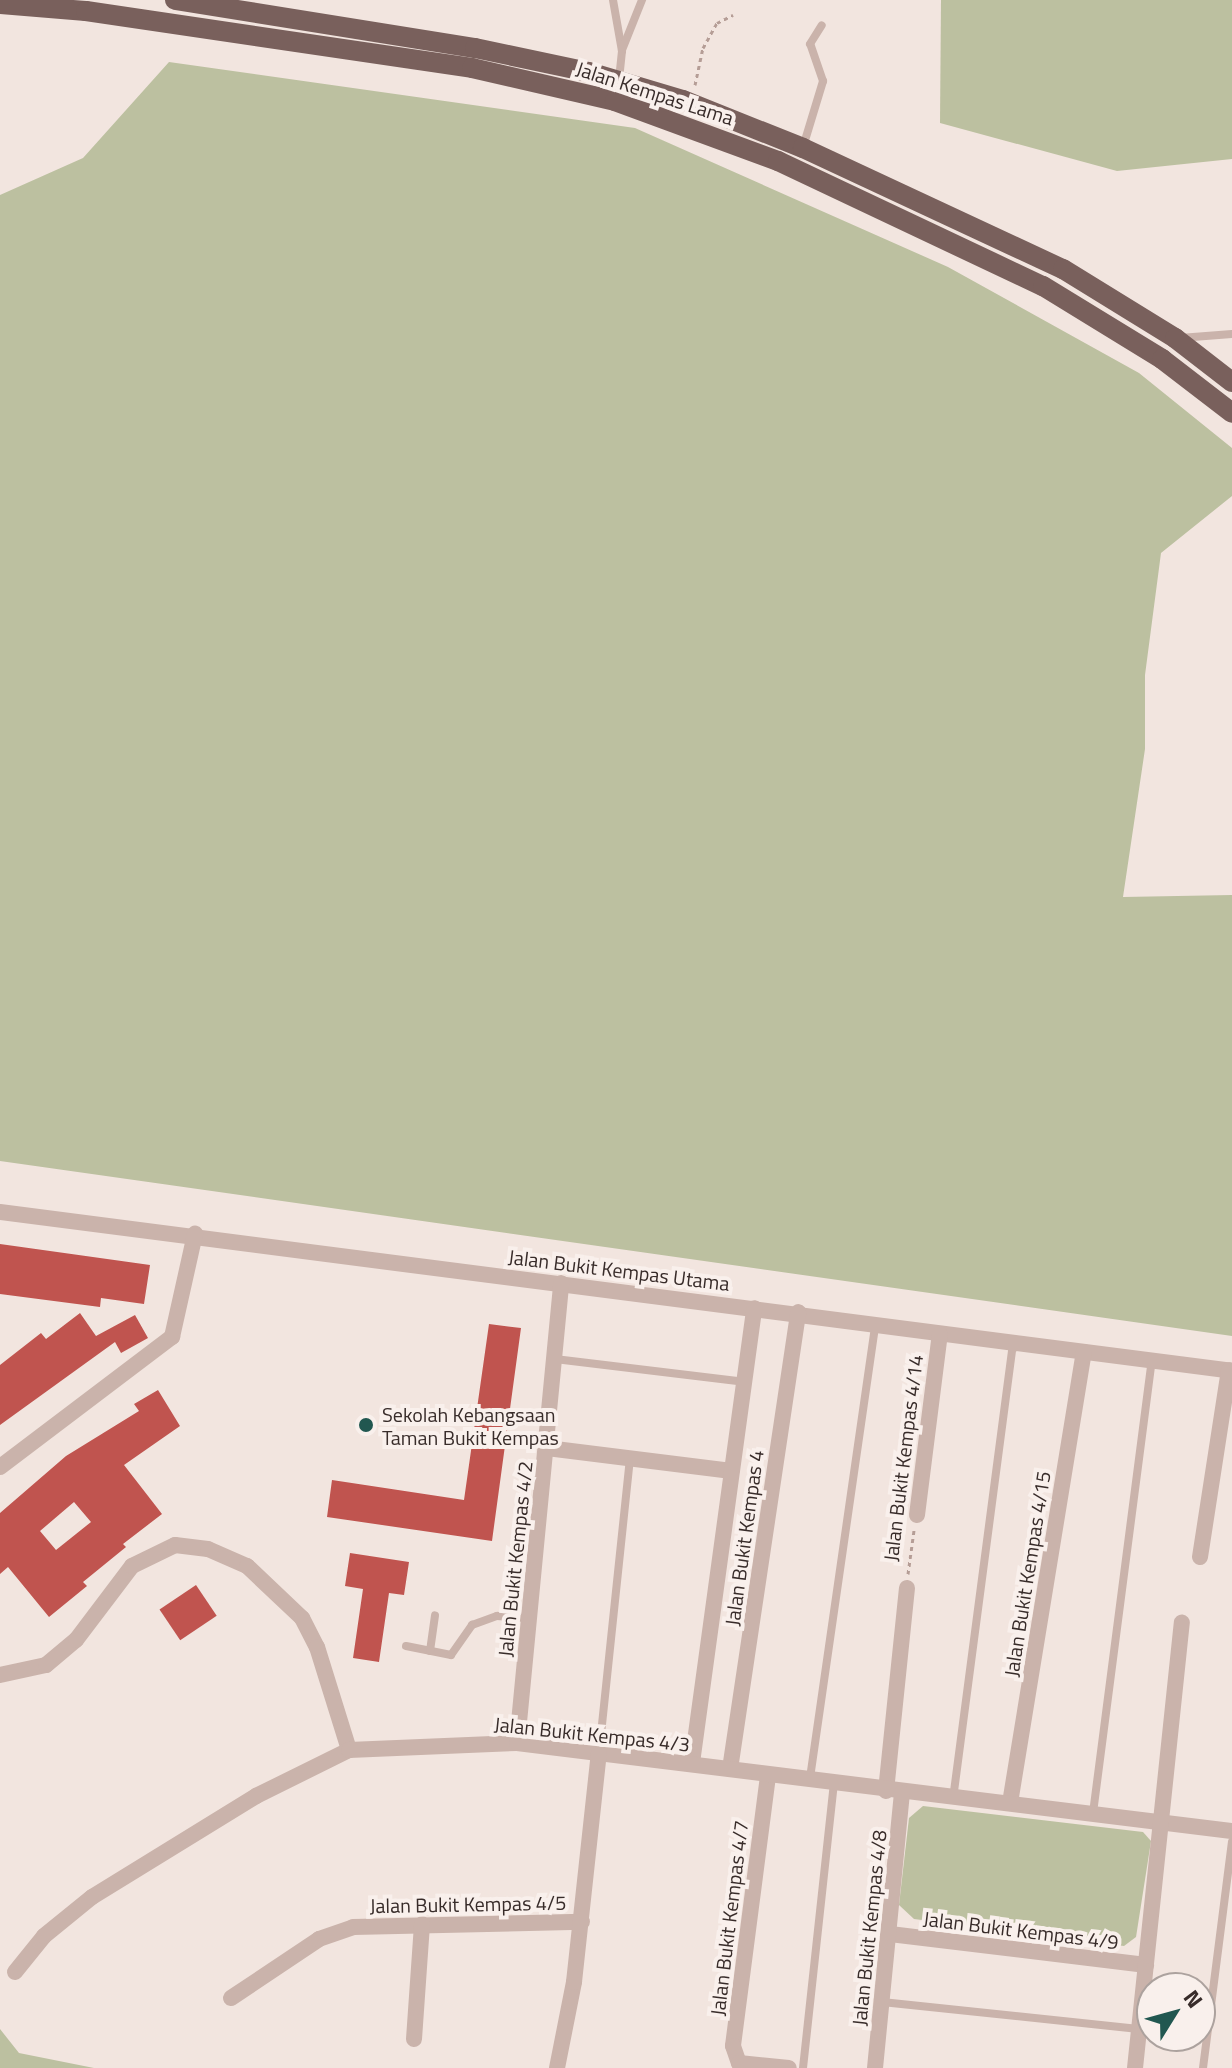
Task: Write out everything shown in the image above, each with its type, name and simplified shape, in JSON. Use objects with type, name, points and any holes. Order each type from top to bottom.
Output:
[{"type":"main road","name":"Jalan Kempas Lama","points":[[175,0],[475,48],[619,80],[683,100],[803,148],[1063,269],[1175,338],[1232,382]]},
{"type":"main road","name":"Jalan Kempas Lama","points":[[0,4],[86,11],[472,68],[615,101],[778,161],[1043,286],[1162,359],[1232,413]]},
{"type":"street","name":"Jalan Bukit Kempas Utama","points":[[0,1212],[195,1234],[798,1312],[875,1328],[1231,1371]]},
{"type":"street","points":[[0,1467],[172,1337],[195,1234]]},
{"type":"street","name":"Jalan Bukit Kempas 4/2","points":[[517,1743],[561,1283]]},
{"type":"street","name":"Jalan Bukit Kempas 4","points":[[692,1763],[754,1308]]},
{"type":"street","name":"Jalan Bukit Kempas 4","points":[[730,1769],[798,1312]]},
{"type":"street","name":"Jalan Bukit Kempas 4/14","points":[[917,1515],[940,1334]]},
{"type":"street","name":"Jalan Bukit Kempas 4/15","points":[[1010,1803],[1084,1352]]},
{"type":"street","points":[[1200,1557],[1231,1371]]},
{"type":"street","points":[[547,1448],[732,1471]]},
{"type":"street","points":[[0,1675],[46,1665],[76,1640],[132,1566],[175,1545],[208,1549],[247,1566],[302,1618],[317,1647],[349,1750]]},
{"type":"street","name":"Jalan Bukit Kempas 4/8","points":[[875,2068],[890,1934],[894,1792],[907,1588]]},
{"type":"street","points":[[1145,1972],[1182,1622]]},
{"type":"street","name":"Jalan Bukit Kempas 4/3","points":[[15,1972],[44,1936],[92,1897],[256,1796],[349,1750],[517,1743],[692,1763],[894,1792],[1232,1831]]},
{"type":"street","points":[[557,2068],[582,1922],[599,1753]]},
{"type":"street","name":"Jalan Bukit Kempas 4/7","points":[[768,1776],[733,2046],[739,2063],[789,2068]]},
{"type":"street","name":"Jalan Bukit Kempas 4/5","points":[[231,1998],[319,1939],[353,1927],[582,1922]]},
{"type":"street","points":[[414,2039],[422,1924]]},
{"type":"street","name":"Jalan Bukit Kempas 4/9","points":[[890,1934],[1146,1965]]},
{"type":"lane","points":[[613,0],[622,51]]},
{"type":"lane","points":[[619,80],[622,51],[642,0]]},
{"type":"lane","points":[[803,148],[823,81],[810,44],[822,25]]},
{"type":"lane","points":[[1175,338],[1232,334]]},
{"type":"lane","points":[[809,1781],[875,1328]]},
{"type":"lane","points":[[953,1799],[1013,1344]]},
{"type":"lane","points":[[555,1359],[744,1382]]},
{"type":"lane","points":[[1093,1813],[1152,1361]]},
{"type":"lane","points":[[599,1753],[631,1458]]},
{"type":"lane","points":[[430,1651],[435,1615]]},
{"type":"lane","points":[[406,1646],[455,1654],[468,1627],[497,1616],[528,1618]]},
{"type":"lane","points":[[803,2068],[834,1784]]},
{"type":"lane","points":[[1203,2068],[1232,1842]]},
{"type":"lane","points":[[881,2002],[1136,2029]]},
{"type":"path","points":[[683,100],[701,77],[703,48],[717,23],[733,15]]},
{"type":"path","name":"Jalan Bukit Kempas 4/14","points":[[907,1588],[917,1515]]},
{"type":"green space","points":[[941,0],[1232,0],[1232,159],[1117,171],[940,123]]},
{"type":"green space","points":[[169,62],[635,128],[948,267],[1139,373],[1232,448],[1232,496],[1161,553],[1145,675],[1145,749],[1123,897],[1232,895],[1232,1336],[0,1161],[0,195],[83,158]]},
{"type":"green space","points":[[923,1806],[1143,1832],[1151,1841],[1136,1937],[1124,1946],[914,1919],[899,1905],[909,1818]]},
{"type":"green space","points":[[0,2029],[19,2053],[94,2068],[0,2068]]},
{"type":"building","points":[[0,1244],[150,1265],[144,1304],[101,1298],[100,1307],[0,1294]]},
{"type":"building","points":[[80,1313],[96,1336],[135,1315],[148,1338],[121,1353],[115,1342],[0,1425],[0,1365],[41,1333],[46,1339]]},
{"type":"building","points":[[489,1324],[521,1328],[492,1541],[327,1517],[332,1480],[464,1500]]},
{"type":"building","points":[[158,1390],[180,1426],[124,1465],[162,1514],[123,1544],[126,1547],[83,1582],[87,1586],[49,1617],[8,1567],[0,1574],[0,1513],[66,1456],[139,1411],[134,1404]],"holes":[[[74,1502],[91,1522],[56,1550],[40,1531]]]},
{"type":"building","points":[[350,1553],[409,1562],[404,1595],[389,1593],[379,1662],[353,1658],[363,1589],[345,1586]]},
{"type":"building","points":[[196,1585],[217,1616],[180,1640],[160,1610]]},
{"type":"place","name":"Sekolah Kebangsaan Taman Bukit Kempas","points":[[366,1425]]}]
